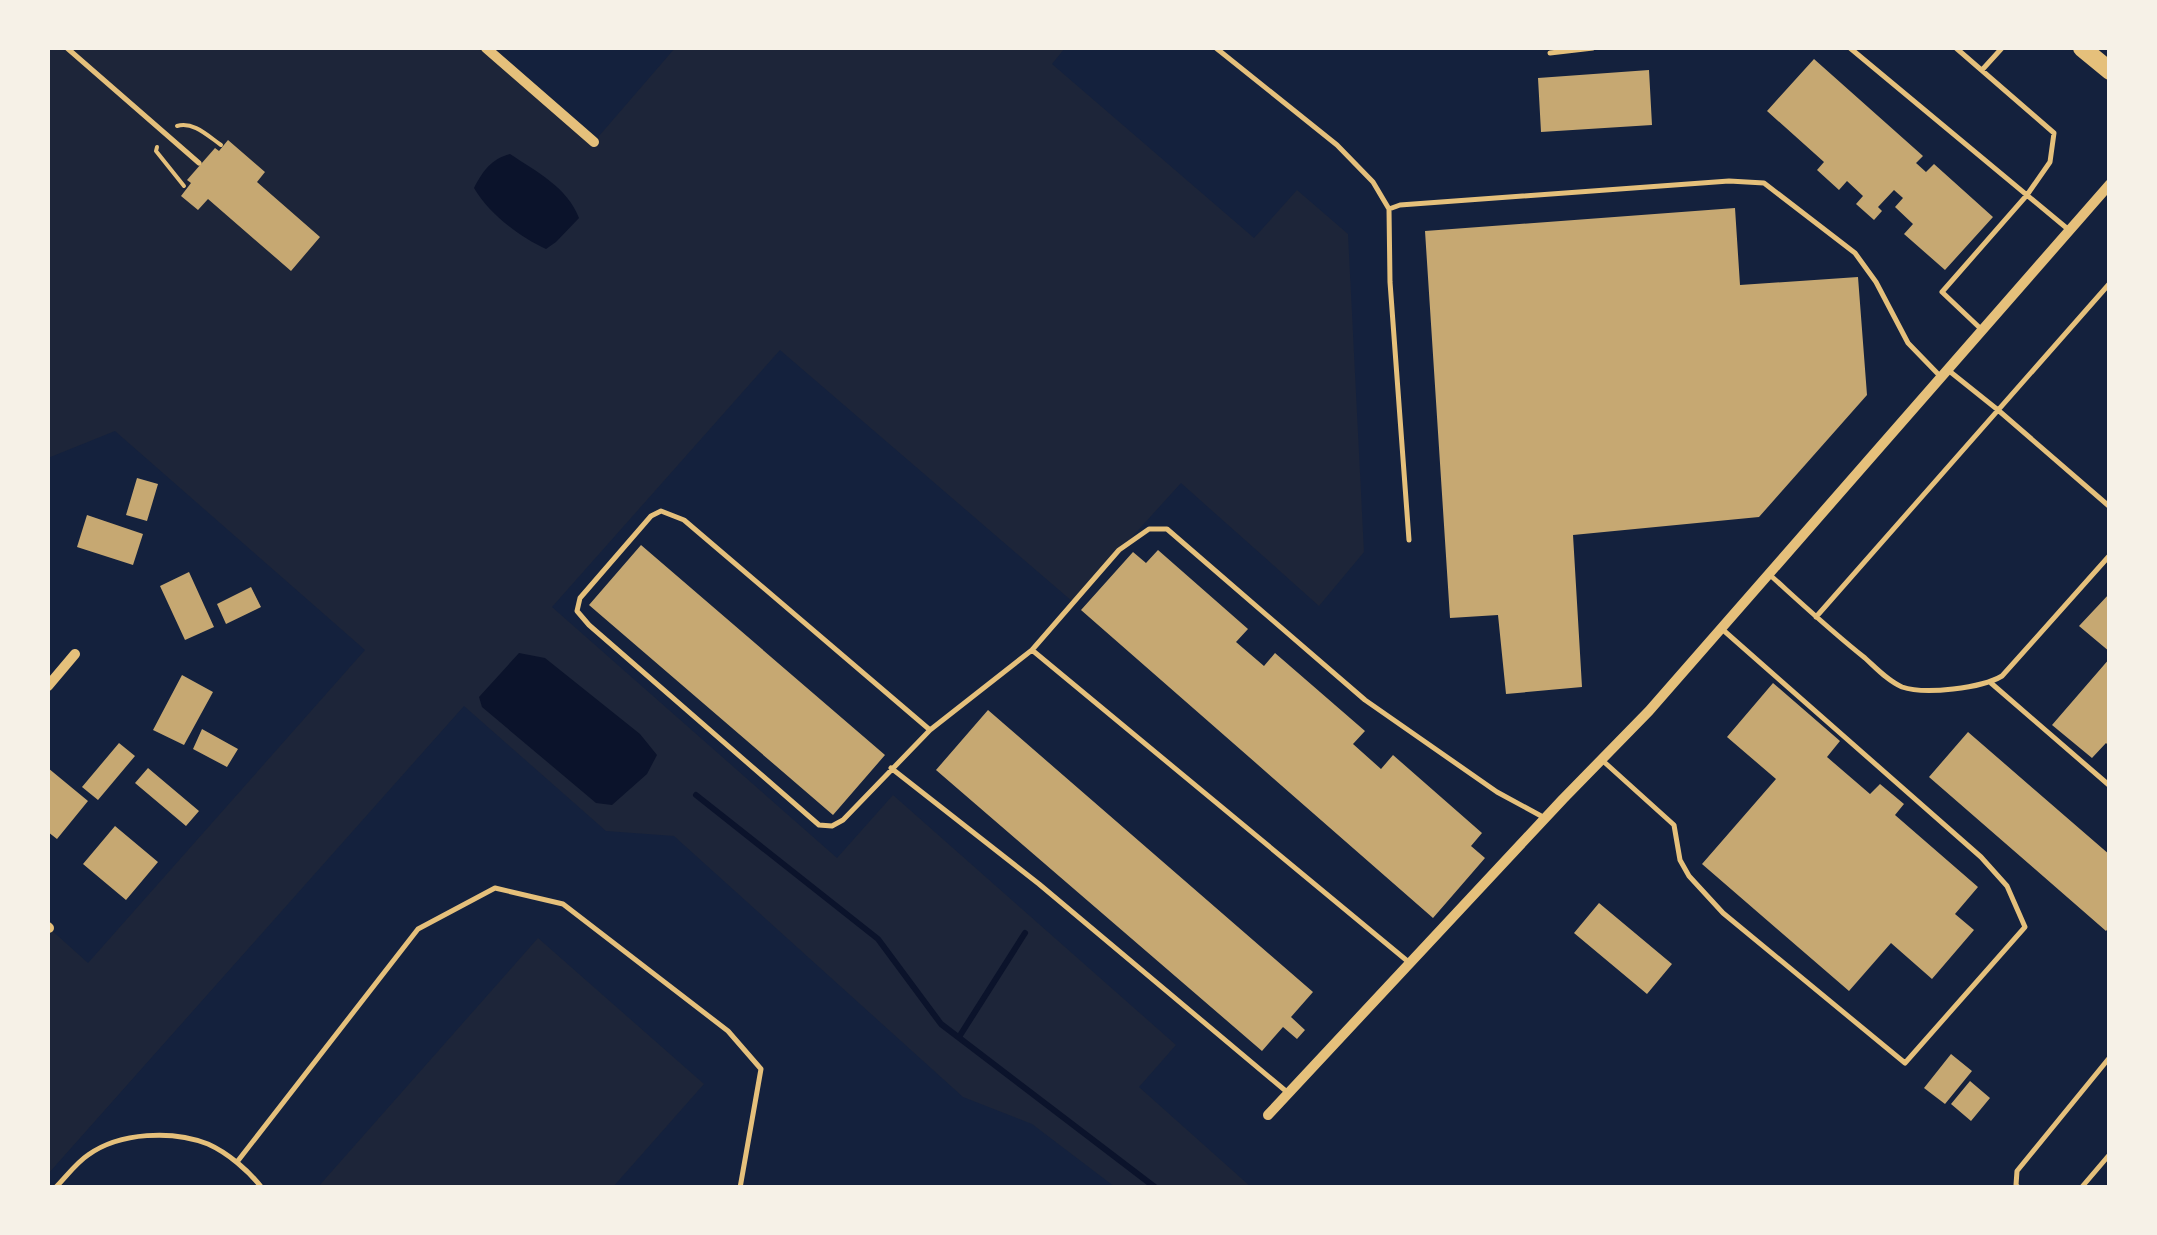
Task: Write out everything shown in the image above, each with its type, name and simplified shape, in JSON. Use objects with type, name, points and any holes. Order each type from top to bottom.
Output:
[{"type":"main road","points":[[2082,48],[2110,72]]},
{"type":"street","points":[[486,48],[594,142]]},
{"type":"street","points":[[1268,1115],[1649,711],[2110,184]]},
{"type":"street","points":[[48,686],[75,654]]},
{"type":"lane","points":[[67,48],[199,163]]},
{"type":"lane","points":[[1216,48],[1337,144],[1373,182],[1389,210],[1390,282],[1409,540]]},
{"type":"lane","points":[[1550,52],[1593,48]]},
{"type":"lane","points":[[1850,48],[2069,230]]},
{"type":"lane","points":[[1956,48],[2054,132],[2050,162],[2027,195],[1942,292],[1982,330]]},
{"type":"lane","points":[[1982,70],[2002,48]]},
{"type":"lane","points":[[1389,210],[1400,205],[1671,185],[1764,183],[1855,254],[1876,282],[1908,343],[1998,410],[2110,507]]},
{"type":"lane","points":[[1816,617],[2110,283]]},
{"type":"lane","points":[[930,730],[684,520],[661,511],[650,516],[580,598],[578,611],[588,625],[819,825],[832,826],[843,820],[930,730],[1032,650],[1119,550],[1149,529],[1167,529],[1365,700],[1497,792],[1546,818]]},
{"type":"lane","points":[[1770,574],[1894,683],[1907,689],[1963,688],[1991,683],[2002,676],[2110,555]]},
{"type":"lane","points":[[1601,760],[1674,825],[1680,860],[1722,912],[1905,1062],[2025,927],[2007,886],[1982,857],[1722,628]]},
{"type":"lane","points":[[1032,650],[1410,964]]},
{"type":"lane","points":[[1991,683],[2110,786]]},
{"type":"lane","points":[[891,768],[1039,884],[1288,1093]]},
{"type":"lane","points":[[236,1162],[418,929],[495,888],[563,904],[728,1031],[760,1069],[740,1188]]},
{"type":"lane","points":[[2019,1188],[2017,1171],[2110,1057]]},
{"type":"lane","points":[[55,1188],[88,1155],[108,1144],[132,1137],[180,1136],[210,1145],[236,1162],[262,1188]]},
{"type":"lane","points":[[2081,1188],[2110,1154]]},
{"type":"shaded area","points":[[48,48],[486,48],[599,146],[599,136],[675,48],[1065,48],[1052,64],[1254,238],[1297,190],[1348,234],[1364,552],[1319,606],[1181,483],[1073,602],[780,350],[552,607],[837,858],[893,795],[1176,1045],[1139,1087],[1251,1187],[1115,1187],[1032,1124],[963,1097],[674,836],[606,831],[464,706],[48,1174],[48,927],[88,963],[365,650],[115,431],[48,458]]},
{"type":"shaded area","points":[[510,154],[559,189],[579,218],[546,249],[506,224],[474,188],[488,167]]},
{"type":"shaded area","points":[[519,653],[545,658],[640,734],[657,755],[647,774],[612,805],[596,803],[482,707],[479,697]]},
{"type":"shaded area","points":[[538,938],[704,1084],[613,1187],[318,1187]]},
{"type":"building","points":[[1814,59],[1923,156],[1916,163],[1926,172],[1934,164],[1993,217],[1945,270],[1904,234],[1913,224],[1895,207],[1903,198],[1894,190],[1878,207],[1882,211],[1874,220],[1856,204],[1863,196],[1847,181],[1839,190],[1817,170],[1824,162],[1767,111]]},
{"type":"building","points":[[1649,70],[1652,125],[1541,132],[1538,78]]},
{"type":"building","points":[[228,140],[265,172],[257,182],[320,237],[291,271],[208,199],[198,210],[181,196],[191,183],[187,180],[215,148],[219,151]]},
{"type":"building","points":[[1735,208],[1740,285],[1858,277],[1867,395],[1759,517],[1573,535],[1582,687],[1506,694],[1498,615],[1450,618],[1425,231]]},
{"type":"building","points":[[137,478],[158,484],[147,521],[126,515]]},
{"type":"building","points":[[87,515],[143,534],[133,565],[77,547]]},
{"type":"building","points":[[641,545],[885,755],[833,815],[589,605]]},
{"type":"building","points":[[1158,550],[1248,629],[1236,642],[1264,666],[1275,653],[1365,731],[1353,744],[1381,769],[1393,755],[1482,833],[1471,846],[1485,858],[1433,918],[1081,610],[1133,552],[1146,563]]},
{"type":"building","points":[[189,572],[214,627],[185,640],[160,586]]},
{"type":"building","points":[[251,587],[261,607],[226,624],[217,604]]},
{"type":"building","points":[[2110,593],[2110,652],[2079,626]]},
{"type":"building","points":[[2110,658],[2110,747],[2106,743],[2092,758],[2052,725]]},
{"type":"building","points":[[182,675],[213,692],[184,745],[153,730]]},
{"type":"building","points":[[1773,683],[1840,741],[1827,757],[1870,794],[1880,784],[1904,804],[1895,815],[1978,887],[1955,914],[1974,930],[1932,979],[1891,943],[1849,991],[1702,864],[1776,779],[1727,737]]},
{"type":"building","points":[[988,710],[1313,992],[1291,1017],[1305,1030],[1297,1039],[1283,1027],[1262,1051],[936,770]]},
{"type":"building","points":[[202,729],[238,749],[227,767],[193,749]]},
{"type":"building","points":[[1968,732],[2110,855],[2110,926],[2106,931],[1929,777]]},
{"type":"building","points":[[119,743],[135,756],[98,800],[82,787]]},
{"type":"building","points":[[48,768],[88,801],[57,839],[48,832]]},
{"type":"building","points":[[148,768],[199,811],[186,826],[135,783]]},
{"type":"building","points":[[115,826],[158,862],[126,900],[83,864]]},
{"type":"building","points":[[1599,903],[1672,964],[1647,994],[1574,933]]},
{"type":"building","points":[[1951,1054],[1972,1071],[1945,1104],[1924,1088]]},
{"type":"building","points":[[1970,1081],[1990,1098],[1971,1121],[1951,1104]]},
{"type":"waterway","points":[[696,795],[878,939],[941,1024],[1156,1188]]},
{"type":"waterway","points":[[959,1037],[1025,933]]}]
